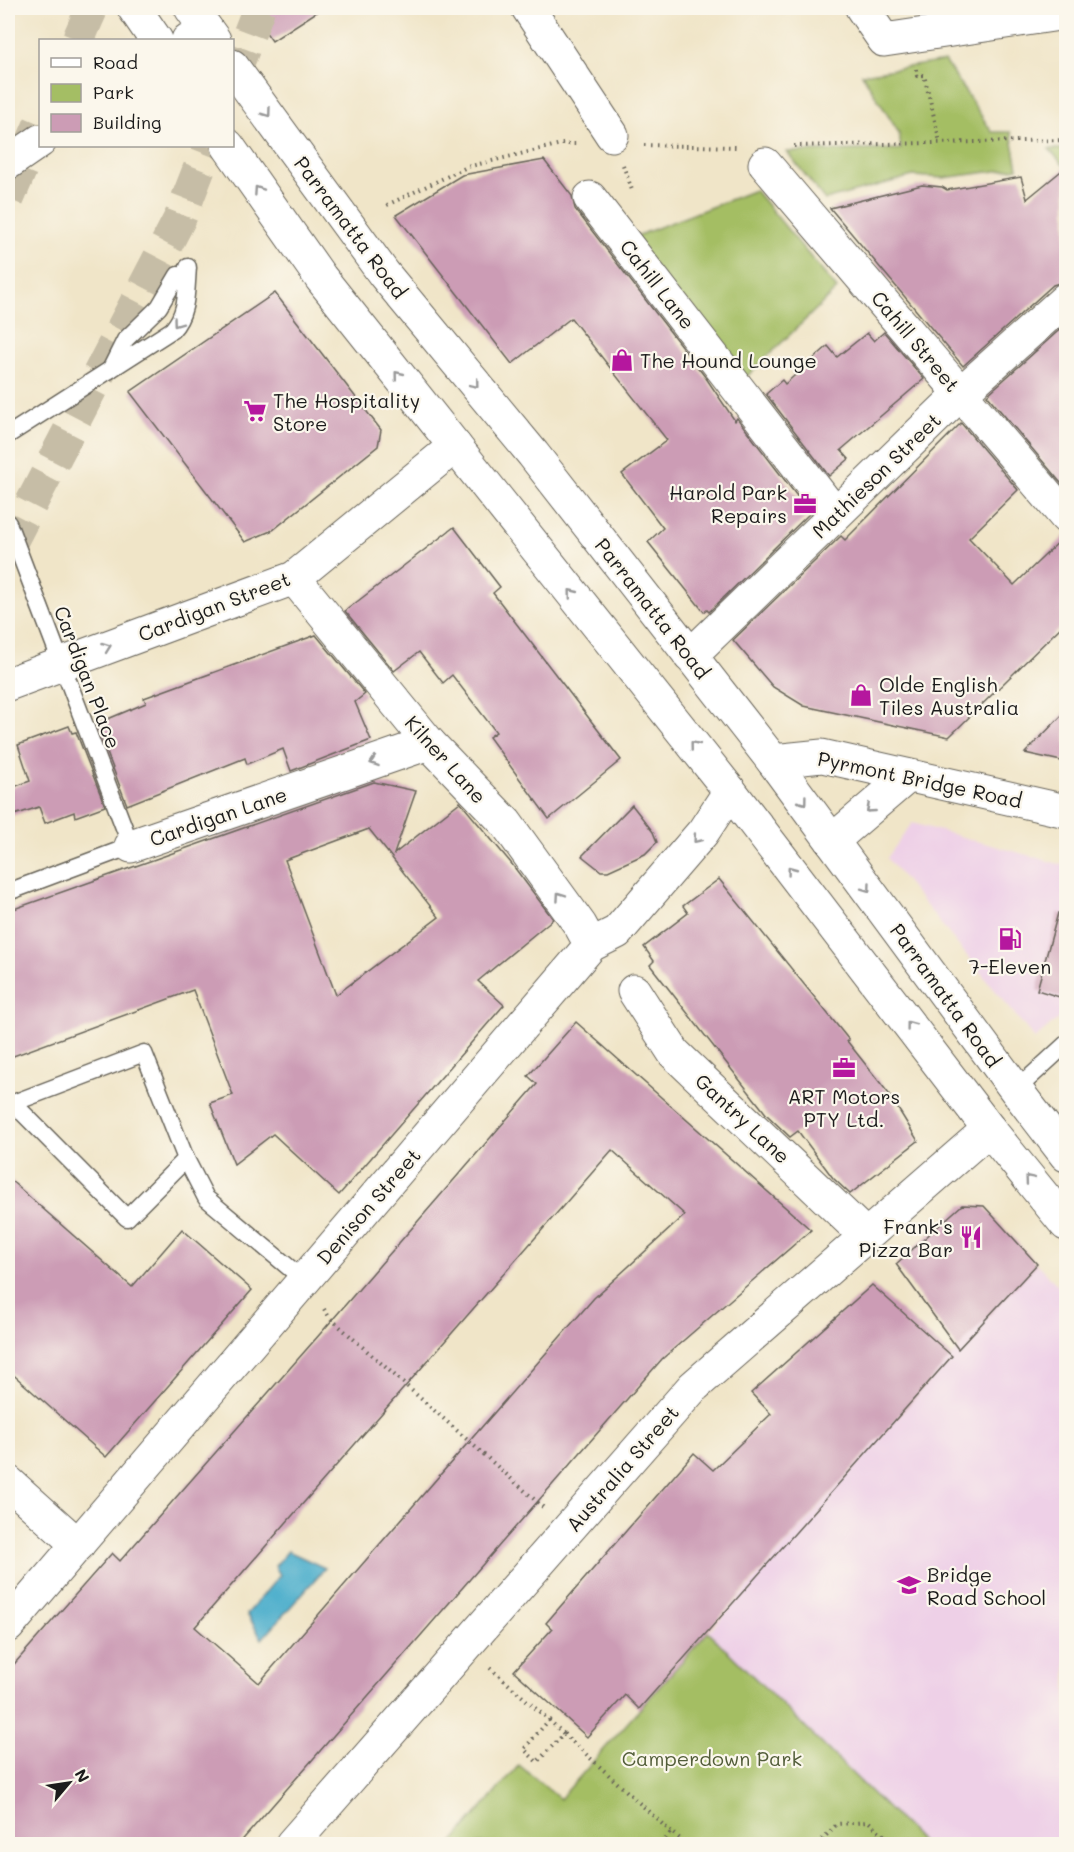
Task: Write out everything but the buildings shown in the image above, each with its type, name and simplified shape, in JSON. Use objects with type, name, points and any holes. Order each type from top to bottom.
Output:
[{"type":"main road","points":[[134,8],[155,39]]},
{"type":"main road","points":[[528,8],[611,141]]},
{"type":"main road","points":[[862,8],[884,40],[1066,13]]},
{"type":"main road","name":"Parramatta Road","points":[[234,69],[384,274],[533,454],[773,761],[1066,1155]]},
{"type":"main road","points":[[8,163],[39,142]]},
{"type":"main road","points":[[229,147],[321,278],[730,791],[989,1129],[1066,1224]]},
{"type":"main road","name":"Cahill Street","points":[[764,153],[1066,517]]},
{"type":"main road","name":"Cahill Lane","points":[[590,198],[836,514]]},
{"type":"main road","name":"Mathieson Street","points":[[690,656],[961,393],[1066,299]]},
{"type":"main road","name":"Cardigan Street","points":[[8,684],[294,578],[455,446]]},
{"type":"main road","name":"Kilner Lane","points":[[294,578],[429,743],[506,823],[580,925],[591,945]]},
{"type":"main road","name":"Cardigan Lane","points":[[131,846],[429,743]]},
{"type":"main road","name":"Pyrmont Bridge Road","points":[[773,761],[813,755],[1066,811]]},
{"type":"main road","points":[[730,791],[773,761]]},
{"type":"main road","points":[[832,841],[908,776]]},
{"type":"main road","name":"Denison Street","points":[[8,1626],[591,945],[617,932],[703,832],[730,791]]},
{"type":"main road","name":"Gantry Lane","points":[[634,991],[674,1053],[866,1235]]},
{"type":"main road","name":"Australia Street","points":[[292,1845],[693,1387],[989,1129]]},
{"type":"main road","points":[[8,1482],[78,1545]]},
{"type":"lane","points":[[8,435],[110,370],[172,330],[180,322],[184,310],[183,271],[159,307],[125,340],[110,370]]},
{"type":"lane","name":"Cardigan Place","points":[[8,523],[131,846]]},
{"type":"lane","name":"Cardigan Lane","points":[[8,892],[131,846]]},
{"type":"lane","points":[[1016,1090],[1066,1044]]},
{"type":"lane","points":[[186,1159],[127,1218],[10,1104],[144,1053],[186,1159],[206,1198],[304,1280]]},
{"type":"path","points":[[924,75],[940,142]]},
{"type":"path","points":[[387,205],[467,166],[561,144],[611,141],[764,153],[940,142],[1066,140]]},
{"type":"path","points":[[304,1280],[330,1318],[569,1529]]},
{"type":"path","points":[[466,1646],[687,1845]]},
{"type":"path","points":[[549,1720],[524,1749],[537,1762],[564,1734]]},
{"type":"path","points":[[818,1845],[837,1824],[869,1822],[894,1845]]},
{"type":"path","points":[[662,1845],[671,1832]]},
{"type":"shaded area","name":"7-Eleven","points":[[912,823],[1066,866],[1066,1012],[1035,1039],[887,858]]},
{"type":"shaded area","name":"Bridge Road School","points":[[1037,1264],[1066,1294],[1066,1844],[924,1844],[709,1632],[998,1304]]},
{"type":"green space","points":[[945,61],[992,132],[1011,132],[1018,168],[943,178],[913,176],[825,200],[787,152],[901,149],[899,133],[862,74]]},
{"type":"green space","points":[[1049,149],[1066,149],[1066,168]]},
{"type":"green space","points":[[755,190],[837,289],[742,381],[631,238]]},
{"type":"green space","name":"Camperdown Park","points":[[708,1632],[924,1844],[451,1844],[519,1765],[560,1799]]},
{"type":"water","points":[[288,1551],[325,1568],[262,1639],[247,1614],[280,1575],[275,1566]]},
{"type":"tunnel","points":[[78,39],[92,8]]},
{"type":"tunnel","points":[[234,74],[259,8]]},
{"type":"tunnel","points":[[8,199],[39,126]]},
{"type":"tunnel","points":[[8,548],[180,218],[208,147]]},
{"type":"place","name":"The Hound Lounge","points":[[622,360]]},
{"type":"place","name":"The Hospitality Store","points":[[255,411]]},
{"type":"place","name":"Harold Park Repairs","points":[[805,504]]},
{"type":"place","name":"Olde English Tiles Australia","points":[[861,695]]},
{"type":"place","name":"7-Eleven","points":[[1010,939]]},
{"type":"place","name":"ART Motors PTY Ltd.","points":[[844,1068]]},
{"type":"place","name":"Frank's Pizza Bar","points":[[971,1237]]},
{"type":"place","name":"Bridge Road School","points":[[909,1585]]}]
